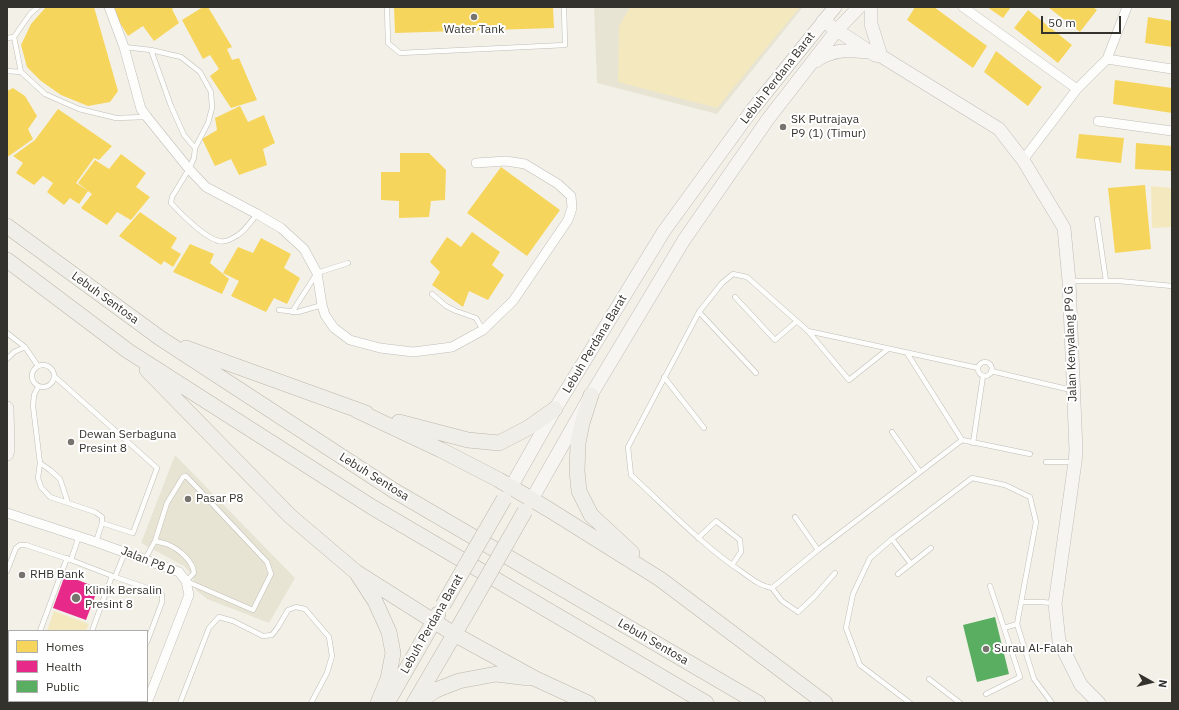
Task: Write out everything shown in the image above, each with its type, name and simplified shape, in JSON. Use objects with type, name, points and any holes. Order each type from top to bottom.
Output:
[{"type":"main road","name":"Lebuh Sentosa","points":[[7,226],[160,338],[393,490],[758,703]]},
{"type":"main road","points":[[7,260],[128,351],[372,507],[706,703]]},
{"type":"main road","points":[[160,338],[356,410],[441,450],[507,493],[660,579]]},
{"type":"main road","points":[[128,351],[290,516],[356,572],[454,634],[536,679],[588,703]]},
{"type":"main road","points":[[591,395],[582,423],[578,443],[577,471],[579,491],[591,515],[660,579],[825,703]]},
{"type":"main road","points":[[356,410],[461,438],[499,444],[528,428],[555,409]]},
{"type":"main road","name":"Lebuh Perdana Barat","points":[[387,703],[507,493]]},
{"type":"main road","name":"Lebuh Perdana Barat","points":[[416,703],[528,505]]},
{"type":"main road","points":[[356,572],[378,607],[389,632],[393,653],[388,679],[378,703]]},
{"type":"main road","points":[[416,703],[436,690],[459,681],[496,674],[536,679]]},
{"type":"street","points":[[109,7],[124,47],[141,109],[189,169],[206,187],[281,228],[304,249],[317,274],[322,305],[326,315],[334,328],[350,340],[380,348],[413,352],[452,347],[483,330],[513,301],[568,220],[572,208],[571,196],[558,184],[525,164],[506,162],[476,163]]},
{"type":"street","name":"Lebuh Perdana Barat","points":[[528,505],[591,395],[684,240],[768,118],[840,27],[859,7]]},
{"type":"street","points":[[812,63],[830,53],[845,51],[877,53],[871,24],[871,7]]},
{"type":"street","points":[[964,7],[1077,89]]},
{"type":"street","points":[[1023,160],[1077,89],[1107,59],[1127,7]]},
{"type":"street","name":"Lebuh Perdana Barat","points":[[507,493],[555,409],[664,231],[752,110],[830,13]]},
{"type":"street","name":"Jalan Kenyalang P9 G","points":[[830,13],[840,27],[877,53],[999,129],[1023,160],[1064,228],[1069,281],[1075,462],[1055,604],[1059,641],[1081,685],[1099,703]]},
{"type":"street","points":[[1107,59],[1172,69]]},
{"type":"street","points":[[1098,121],[1172,131]]},
{"type":"street","points":[[7,408],[7,454]]},
{"type":"street","name":"Jalan P8 D","points":[[7,513],[79,536],[179,572],[186,581],[189,595],[148,700]]},
{"type":"lane","points":[[38,7],[30,14],[14,37],[21,72],[45,94],[79,109],[116,118],[147,117]]},
{"type":"lane","points":[[387,7],[388,43],[400,53],[565,45],[564,7]]},
{"type":"lane","points":[[7,38],[14,37]]},
{"type":"lane","points":[[124,47],[151,50],[181,57],[200,72],[211,92],[212,108],[208,123],[195,148],[194,158],[189,169],[172,197],[171,203],[186,219],[210,237],[219,241],[230,240],[243,232],[257,214]]},
{"type":"lane","points":[[151,50],[171,106],[184,135],[195,148]]},
{"type":"lane","points":[[7,71],[21,72]]},
{"type":"lane","points":[[1097,219],[1106,281]]},
{"type":"lane","points":[[292,312],[317,274],[348,262]]},
{"type":"lane","points":[[835,573],[814,597],[798,612],[782,601],[772,588],[763,586],[732,565],[698,538],[631,475],[628,447],[698,312],[722,283],[733,274],[747,277],[797,321],[808,331],[850,380],[888,349]]},
{"type":"lane","points":[[1069,281],[1119,281],[1172,286]]},
{"type":"lane","points":[[432,294],[446,306],[476,318],[483,330]]},
{"type":"lane","points":[[735,297],[775,340],[797,321]]},
{"type":"lane","points":[[280,310],[298,312],[322,305]]},
{"type":"lane","points":[[698,312],[756,373]]},
{"type":"lane","points":[[808,331],[978,368]]},
{"type":"lane","points":[[7,333],[25,347],[38,366]]},
{"type":"lane","points":[[7,359],[14,352],[25,347]]},
{"type":"lane","points":[[907,352],[962,440],[1030,454]]},
{"type":"lane","points":[[978,368],[980,364],[987,363],[991,367],[991,371]]},
{"type":"lane","points":[[54,376],[52,383],[49,386],[42,388],[38,387],[33,382],[32,371],[41,365],[48,366],[53,372],[54,376],[157,468],[133,533],[102,523]]},
{"type":"lane","points":[[978,368],[979,373],[983,376]]},
{"type":"lane","points":[[991,371],[1073,391]]},
{"type":"lane","points":[[983,376],[989,375],[991,371]]},
{"type":"lane","points":[[664,376],[704,428]]},
{"type":"lane","points":[[973,443],[983,376]]},
{"type":"lane","points":[[38,387],[34,395],[33,406],[40,463],[38,478],[41,487],[50,496],[94,512],[102,517],[102,523],[96,542]]},
{"type":"lane","points":[[892,432],[920,472]]},
{"type":"lane","points":[[772,588],[818,550],[962,440]]},
{"type":"lane","points":[[1046,462],[1075,462]]},
{"type":"lane","points":[[40,463],[60,479],[68,503]]},
{"type":"lane","points":[[145,560],[155,541],[167,504],[183,477],[186,476],[267,562],[271,574],[253,610],[186,581],[194,573],[194,568],[191,562],[176,549],[167,544],[155,541]]},
{"type":"lane","points":[[910,703],[860,665],[846,628],[853,594],[870,558],[892,539],[972,478],[1005,485],[1030,497],[1036,522],[1017,624],[1034,679],[1052,703]]},
{"type":"lane","points":[[795,517],[818,550]]},
{"type":"lane","points":[[698,538],[716,521],[740,540],[741,552],[732,565]]},
{"type":"lane","points":[[40,630],[79,536]]},
{"type":"lane","points":[[892,539],[911,564]]},
{"type":"lane","points":[[7,571],[16,548],[20,545],[26,545],[156,591],[162,595],[162,602],[148,639]]},
{"type":"lane","points":[[898,574],[931,548]]},
{"type":"lane","points":[[92,630],[125,552]]},
{"type":"lane","points":[[986,694],[1020,677],[990,586]]},
{"type":"lane","points":[[1021,602],[1055,604]]},
{"type":"lane","points":[[180,703],[209,628],[219,617],[232,621],[264,636],[272,635],[288,610],[296,607],[304,609],[328,637],[332,656],[327,672],[311,703]]},
{"type":"lane","points":[[1004,628],[1017,624]]},
{"type":"lane","points":[[929,680],[960,703]]},
{"type":"shaded area","points":[[594,7],[803,7],[717,114],[597,83]]},
{"type":"shaded area","points":[[630,7],[800,7],[717,108],[618,82],[619,26]]},
{"type":"shaded area","points":[[1151,186],[1172,188],[1172,227],[1152,228]]},
{"type":"shaded area","name":"Pasar P8","points":[[175,455],[295,578],[269,623],[207,599],[196,590],[192,575],[184,566],[141,543]]},
{"type":"shaded area","points":[[54,611],[89,624],[86,630],[47,630]]},
{"type":"building: Homes","points":[[46,7],[94,7],[118,91],[110,102],[88,106],[61,95],[41,81],[27,67],[21,45],[31,24]]},
{"type":"building: Homes","points":[[116,7],[175,7],[172,9],[179,23],[154,41],[143,26],[128,36],[112,10]]},
{"type":"building: Homes","points":[[203,7],[208,7],[232,47],[227,49],[232,60],[239,58],[257,100],[231,108],[210,76],[219,69],[210,55],[203,59],[182,20]]},
{"type":"building: Homes","name":"Water Tank","points":[[394,7],[553,7],[554,28],[395,33]]},
{"type":"building: Homes","points":[[915,7],[934,7],[987,46],[973,68],[907,20]]},
{"type":"building: Homes","points":[[987,7],[1011,7],[1003,18]]},
{"type":"building: Homes","points":[[1048,7],[1093,7],[1097,10],[1080,32]]},
{"type":"building: Homes","points":[[1028,10],[1072,45],[1058,63],[1014,28]]},
{"type":"building: Homes","points":[[1148,17],[1172,21],[1172,47],[1145,43]]},
{"type":"building: Homes","points":[[996,51],[1042,87],[1028,106],[984,72]]},
{"type":"building: Homes","points":[[1115,80],[1172,88],[1172,113],[1113,104]]},
{"type":"building: Homes","points":[[13,88],[25,96],[37,116],[28,129],[33,139],[9,156],[7,155],[7,91]]},
{"type":"building: Homes","points":[[240,106],[248,122],[264,115],[275,143],[263,149],[267,165],[239,175],[231,159],[215,166],[202,139],[217,130],[215,118]]},
{"type":"building: Homes","points":[[58,109],[112,146],[99,160],[94,158],[76,183],[88,191],[79,204],[70,198],[64,205],[47,192],[53,183],[43,176],[34,185],[16,173],[23,163],[13,156],[35,140]]},
{"type":"building: Homes","points":[[1079,134],[1124,138],[1121,163],[1076,158]]},
{"type":"building: Homes","points":[[1136,143],[1172,146],[1172,171],[1135,169]]},
{"type":"building: Homes","points":[[400,153],[429,153],[446,170],[445,200],[431,201],[429,217],[399,218],[399,201],[381,200],[381,172],[400,172]]},
{"type":"building: Homes","points":[[121,154],[146,173],[136,187],[150,197],[131,220],[117,212],[107,225],[81,208],[92,194],[78,183],[95,160],[109,169]]},
{"type":"building: Homes","points":[[501,167],[560,210],[527,256],[467,213]]},
{"type":"building: Homes","points":[[1145,185],[1151,249],[1115,253],[1108,188]]},
{"type":"building: Homes","points":[[140,212],[177,238],[171,248],[181,254],[173,267],[164,261],[161,265],[119,236]]},
{"type":"building: Homes","points":[[472,232],[500,252],[492,265],[504,275],[488,300],[469,291],[463,307],[432,285],[440,272],[430,262],[447,237],[461,247]]},
{"type":"building: Homes","points":[[261,238],[291,254],[284,268],[300,278],[287,304],[274,298],[266,312],[231,296],[239,281],[223,273],[238,247],[253,253]]},
{"type":"building: Homes","points":[[190,244],[214,254],[210,263],[229,279],[222,294],[173,272]]},
{"type":"building: Health","name":"Klinik Bersalin Presint 8","points":[[65,575],[98,588],[86,620],[53,608]]},
{"type":"building: Public","name":"Surau Al-Falah","points":[[995,617],[1009,674],[977,682],[963,625]]},
{"type":"place","name":"Water Tank","points":[[474,17]]},
{"type":"place","name":"SK Putrajaya P9 (1) (Timur)","points":[[783,127]]},
{"type":"place","name":"Dewan Serbaguna Presint 8","points":[[71,442]]},
{"type":"place","name":"Pasar P8","points":[[188,499]]},
{"type":"place","name":"RHB Bank","points":[[22,575]]},
{"type":"place","name":"Klinik Bersalin Presint 8","points":[[76,598]]},
{"type":"place","name":"Surau Al-Falah","points":[[986,649]]}]
